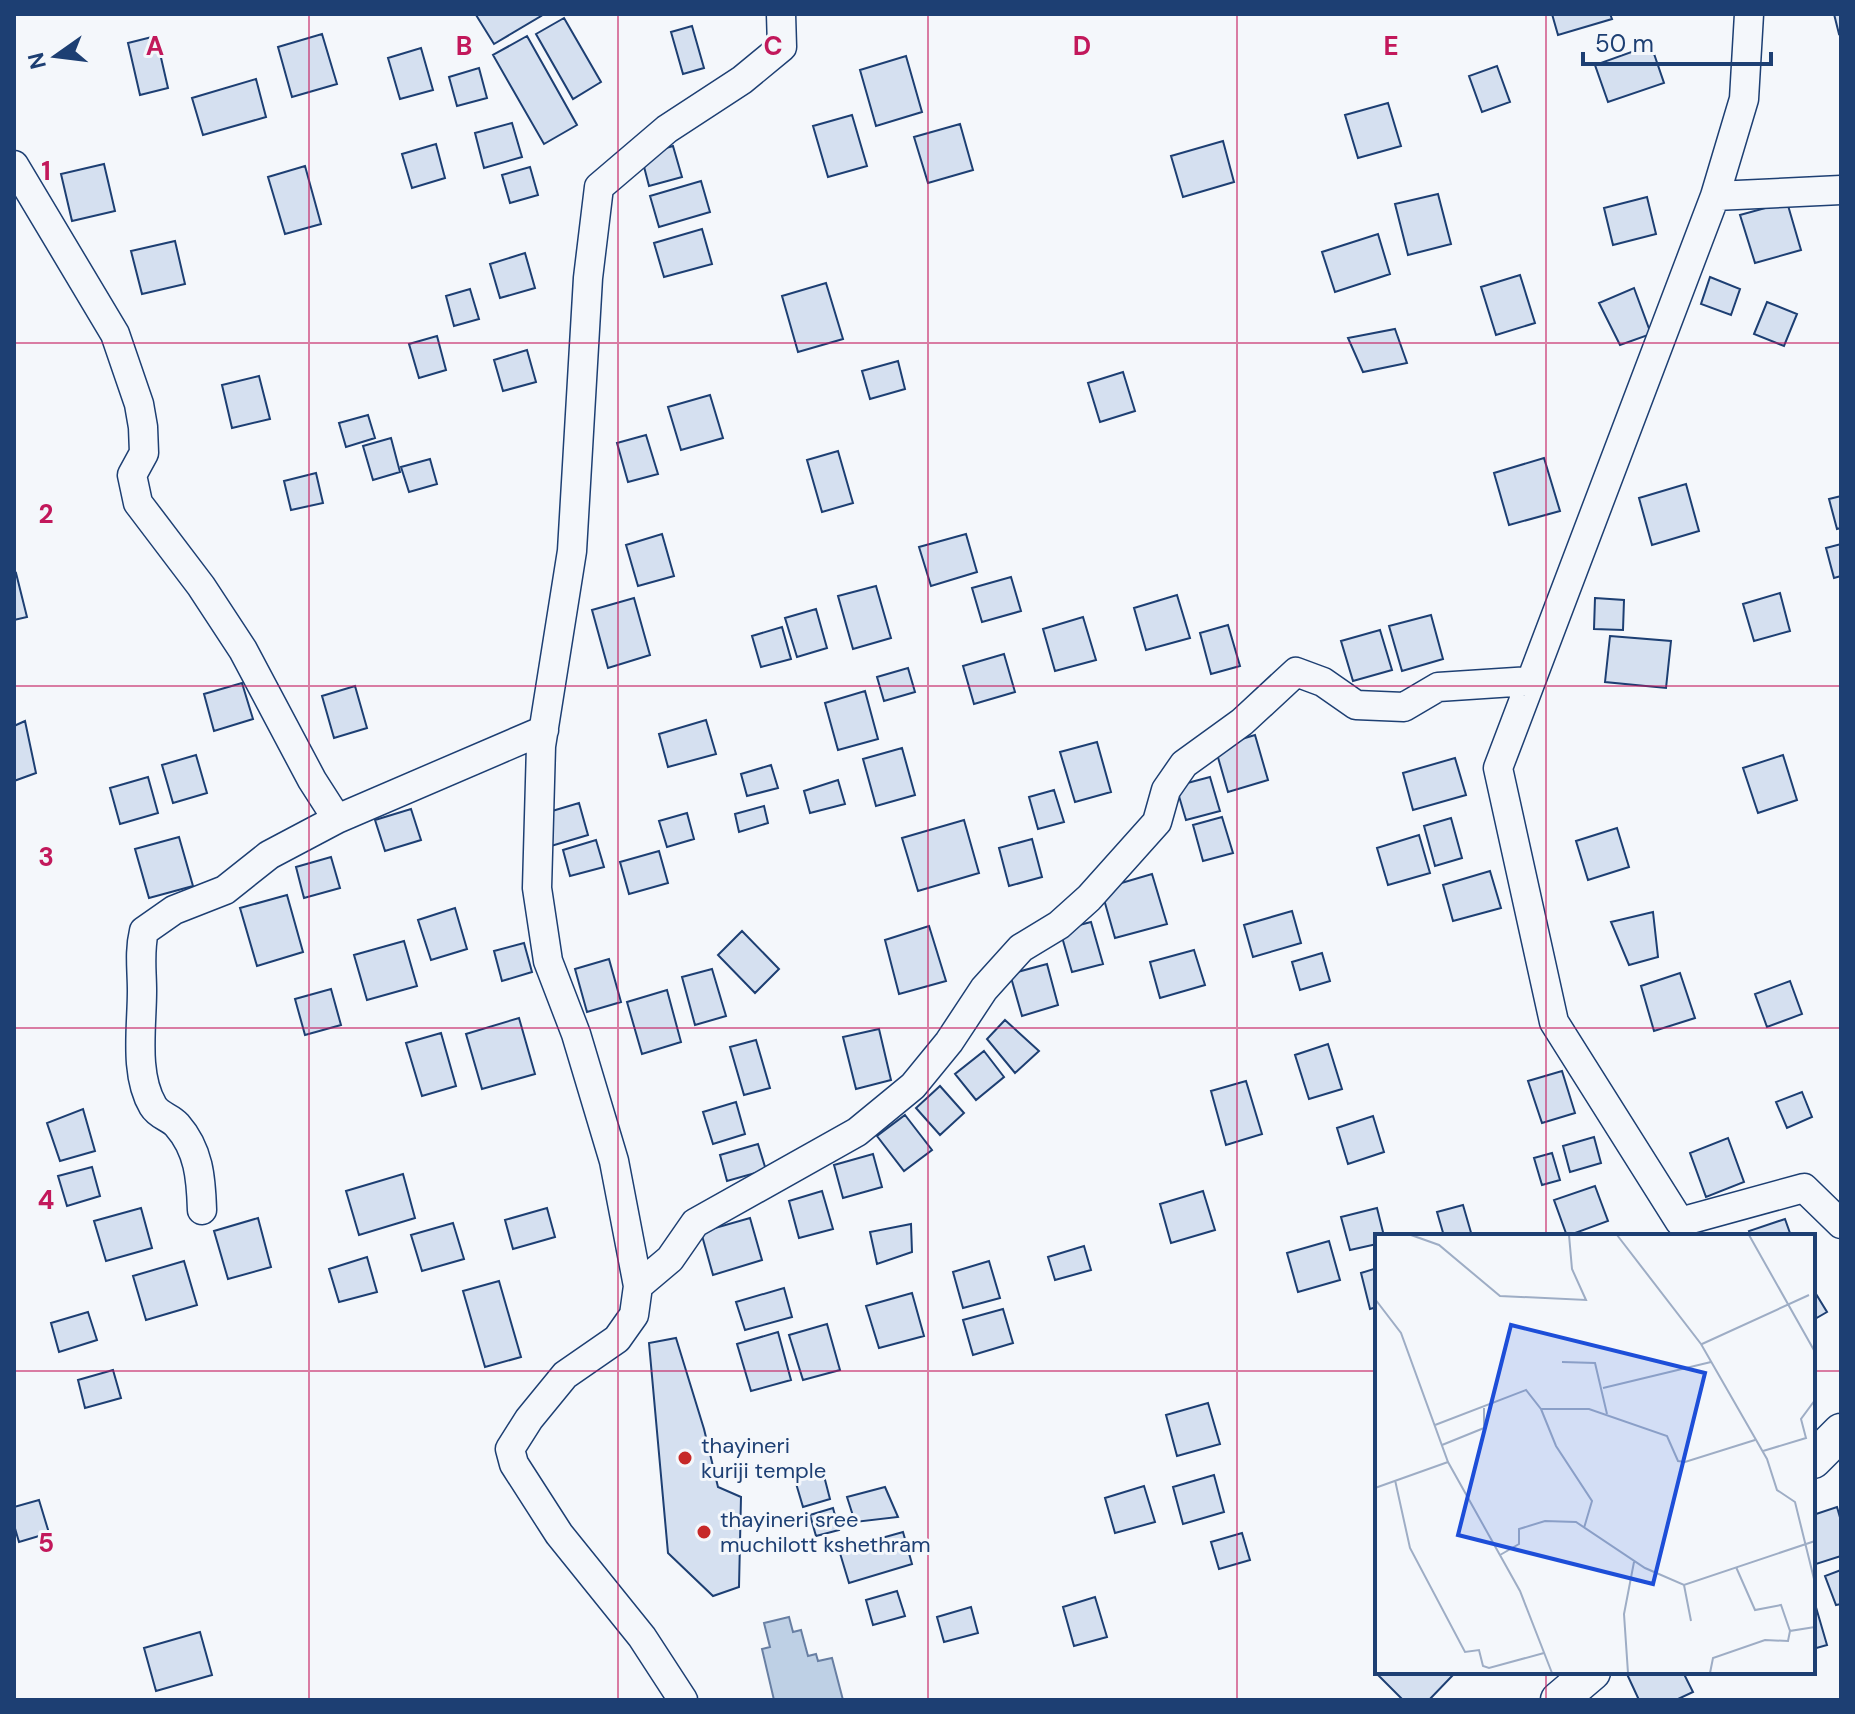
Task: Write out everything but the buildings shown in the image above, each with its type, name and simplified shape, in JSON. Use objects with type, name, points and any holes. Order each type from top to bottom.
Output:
[{"type":"main road","points":[[1815,1458],[1841,1432]]},
{"type":"main road","points":[[1559,1700],[1590,1674]]},
{"type":"street","points":[[683,1700],[642,1637],[559,1534],[514,1464],[510,1449],[529,1419],[565,1375],[617,1339],[634,1315],[638,1286],[614,1161],[576,1034],[548,961],[537,888],[544,730],[572,551],[587,293],[599,187],[667,129],[742,80],[782,47],[781,14]]},
{"type":"street","points":[[1749,14],[1744,99],[1715,196],[1498,768],[1554,1022],[1680,1222],[1804,1188],[1841,1224]]},
{"type":"street","points":[[14,165],[115,334],[139,404],[143,427],[144,453],[132,475],[138,503],[201,586],[243,650],[312,780],[337,819]]},
{"type":"street","points":[[1715,196],[1841,190]]},
{"type":"street","points":[[638,1286],[670,1259],[695,1223],[857,1132],[913,1086],[949,1042],[984,989],[1021,948],[1059,925],[1089,898],[1157,822],[1166,790],[1184,764],[1242,722],[1296,672],[1323,682],[1356,705],[1388,707],[1404,707],[1438,687],[1531,681]]},
{"type":"street","points":[[202,1210],[200,1169],[188,1139],[174,1121],[160,1114],[152,1105],[146,1083],[140,1052],[142,989],[139,952],[144,931],[174,910],[225,890],[269,855],[337,819],[544,730]]},
{"type":"water","points":[[789,1617],[793,1632],[801,1630],[808,1656],[816,1654],[818,1661],[832,1658],[843,1700],[774,1700],[762,1649],[770,1647],[764,1623]]},
{"type":"place","name":"thayineri kuriji temple","points":[[685,1458]]},
{"type":"place","name":"thayineri sree muchilott kshethram","points":[[704,1532]]}]
